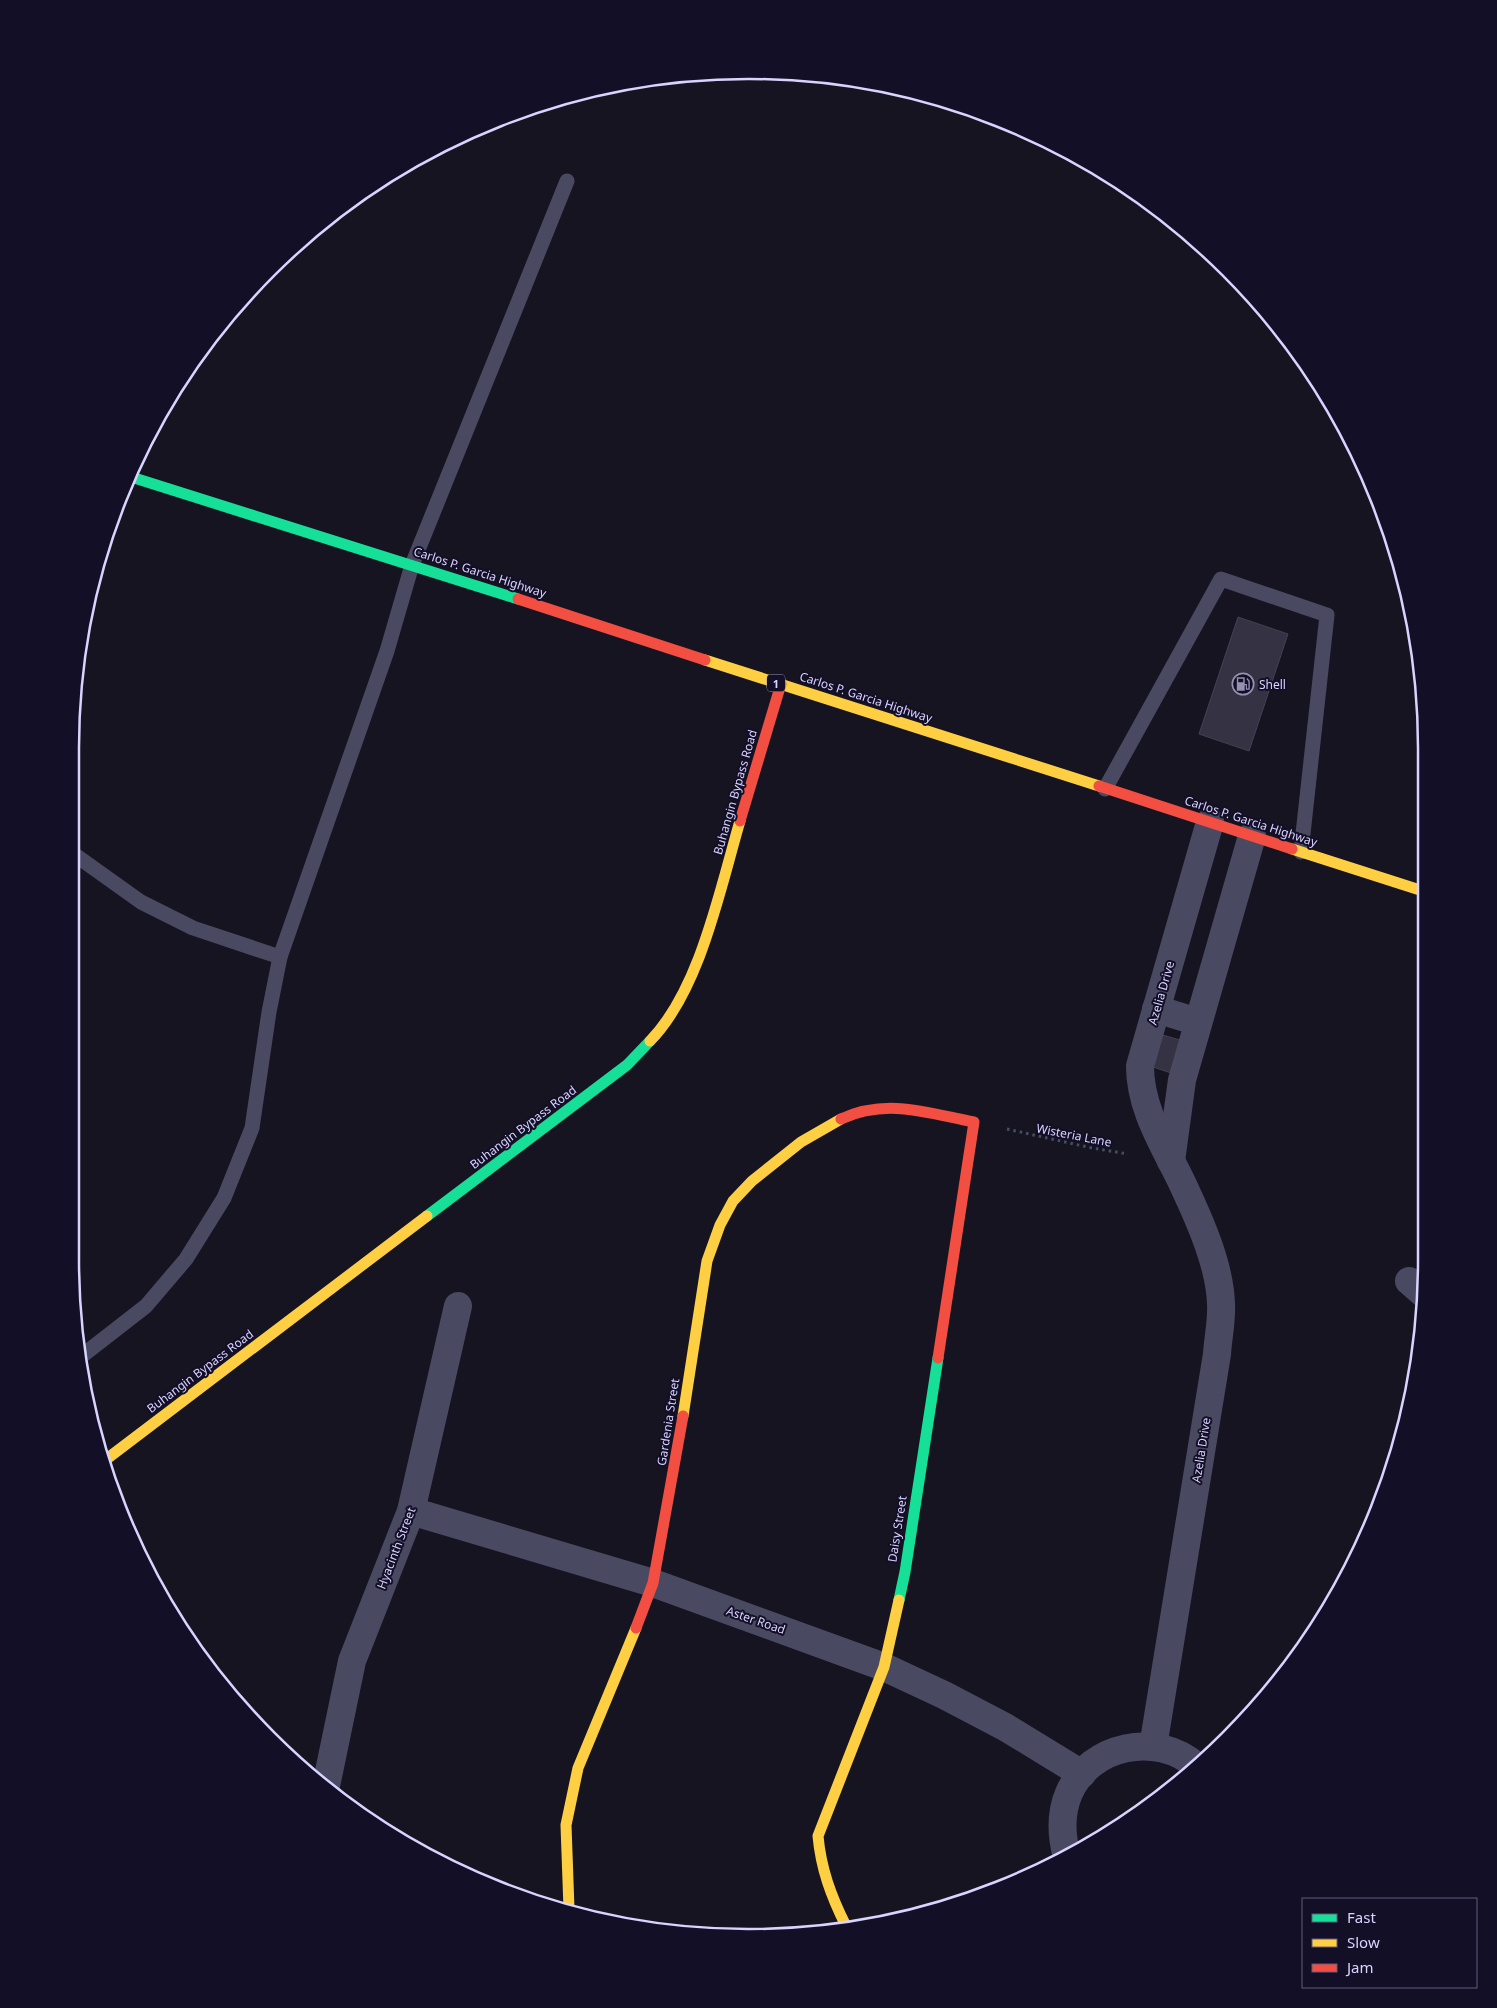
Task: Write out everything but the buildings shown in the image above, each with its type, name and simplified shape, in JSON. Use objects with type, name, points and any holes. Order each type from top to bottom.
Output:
[{"type":"main road","name":"Carlos P. Garcia Highway","points":[[136,479],[412,565],[1301,852],[1418,887]]},
{"type":"main road","name":"Buhangin Bypass Road","points":[[109,1457],[627,1066],[657,1034],[677,1004],[707,933],[781,684]]},
{"type":"main road","name":"Gardenia Street","points":[[569,1904],[566,1825],[578,1768],[626,1654],[653,1583],[675,1470],[707,1261],[720,1225],[733,1201],[752,1181],[801,1142],[843,1118],[870,1109],[899,1107],[974,1122]]},
{"type":"main road","name":"Daisy Street","points":[[844,1922],[827,1888],[819,1860],[818,1836],[884,1667],[905,1572],[974,1122]]},
{"type":"street","name":"Azelia Drive","points":[[1153,1747],[1217,1354],[1221,1304],[1215,1266],[1185,1188],[1151,1122],[1140,1083],[1140,1066],[1210,822]]},
{"type":"street","points":[[1171,1161],[1181,1086],[1252,836]]},
{"type":"street","points":[[1156,1009],[1198,1022]]},
{"type":"street","name":"Hyacinth Street","points":[[327,1780],[352,1661],[412,1511],[458,1306]]},
{"type":"street","name":"Aster Road","points":[[412,1511],[653,1583],[884,1667],[944,1694],[1005,1727],[1082,1774]]},
{"type":"street","points":[[1064,1850],[1061,1836],[1063,1813],[1070,1792],[1093,1762],[1107,1754],[1137,1746],[1173,1751],[1191,1762]]},
{"type":"lane","points":[[85,1353],[146,1306],[186,1259],[224,1198],[252,1128],[269,1012],[280,957],[387,652],[412,565],[567,181]]},
{"type":"lane","points":[[1105,789],[1221,579],[1328,614],[1301,852]]},
{"type":"lane","points":[[79,858],[141,902],[193,928],[280,957]]},
{"type":"path","name":"Wisteria Lane","points":[[974,1122],[1092,1148],[1171,1161]]},
{"type":"traffic: fast","points":[[136,479],[518,599]]},
{"type":"traffic: fast","points":[[427,1216],[627,1065],[650,1041]]},
{"type":"traffic: fast","points":[[899,1600],[938,1358]]},
{"type":"traffic: slow","points":[[705,660],[1099,786]]},
{"type":"traffic: slow","points":[[650,1041],[667,1020],[682,995],[695,967],[716,907],[740,821]]},
{"type":"traffic: slow","points":[[1292,849],[1418,889]]},
{"type":"traffic: slow","points":[[683,1416],[707,1261],[720,1225],[733,1201],[752,1181],[801,1142],[841,1119]]},
{"type":"traffic: slow","points":[[109,1457],[427,1216]]},
{"type":"traffic: slow","points":[[844,1922],[827,1882],[818,1836],[884,1667],[899,1600]]},
{"type":"traffic: slow","points":[[569,1904],[566,1825],[578,1768],[636,1628]]},
{"type":"traffic: jam","points":[[518,599],[705,660]]},
{"type":"traffic: jam","points":[[740,821],[781,684]]},
{"type":"traffic: jam","points":[[1099,786],[1292,849]]},
{"type":"traffic: jam","points":[[841,1119],[875,1109],[891,1108],[907,1109],[974,1122],[938,1358]]},
{"type":"traffic: jam","points":[[636,1628],[653,1583],[683,1416]]},
{"type":"place","name":"Shell","points":[[1243,684]]}]
